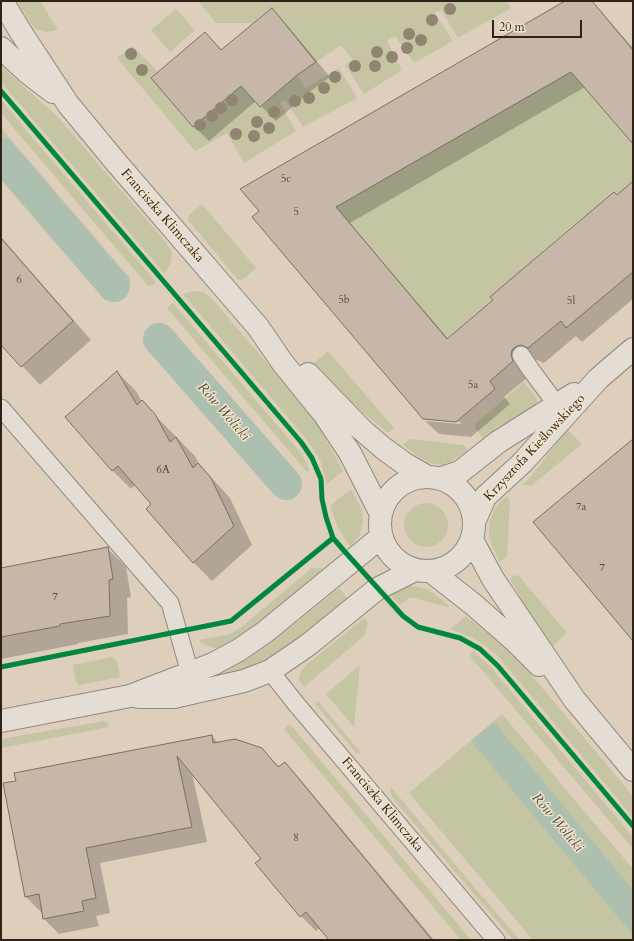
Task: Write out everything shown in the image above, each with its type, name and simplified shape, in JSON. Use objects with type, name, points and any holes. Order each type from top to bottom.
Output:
[{"type":"street","name":"Franciszka Klimczaka","points":[[2,1],[22,34],[45,57],[68,104]]},
{"type":"street","name":"Franciszka Klimczaka","points":[[1,48],[27,72],[68,104],[258,327],[282,362],[324,414],[350,453],[380,512]]},
{"type":"street","name":"Franciszka Klimczaka","points":[[258,327],[290,354],[361,429],[383,448],[406,464],[434,477]]},
{"type":"street","name":"Krzysztofa Kieślowskiego","points":[[473,530],[485,497],[522,464],[599,378],[633,349]]},
{"type":"street","name":"Krzysztofa Kieślowskiego","points":[[434,477],[460,472],[498,442],[599,378]]},
{"type":"street","points":[[574,699],[515,641],[468,600],[424,571],[400,564],[388,552],[381,537],[380,512],[390,493],[406,480],[434,477],[455,485],[465,494],[471,506],[473,530],[493,579],[574,699],[633,770]]},
{"type":"street","points":[[130,696],[174,697],[244,681],[270,670],[308,644],[377,588],[424,571],[449,567],[463,556],[473,530]]},
{"type":"street","points":[[1,721],[130,696],[212,664],[239,650],[265,632],[381,537]]},
{"type":"lane","points":[[521,355],[530,370],[557,405]]},
{"type":"lane","points":[[1,408],[170,603],[190,673]]},
{"type":"lane","name":"Franciszka Klimczaka","points":[[270,670],[297,705],[496,940]]},
{"type":"shaded area","points":[[17,1],[40,1],[58,30],[45,32],[34,28]]},
{"type":"shaded area","points":[[198,1],[507,1],[511,8],[458,38],[441,10],[435,13],[453,41],[414,63],[395,36],[387,41],[402,70],[364,94],[345,65],[353,60],[341,45],[316,62],[272,8],[253,23],[216,23]]},
{"type":"shaded area","points":[[176,9],[195,30],[170,52],[151,30]]},
{"type":"shaded area","points":[[133,46],[158,72],[151,77],[193,127],[241,86],[260,107],[297,75],[305,88],[339,68],[357,98],[303,127],[285,100],[280,102],[296,131],[244,163],[227,133],[195,151],[117,58]]},
{"type":"shaded area","points":[[1,66],[56,115],[164,240],[172,254],[170,265],[164,273],[1,82]]},
{"type":"shaded area","points":[[572,66],[583,86],[633,144],[633,181],[617,195],[613,192],[590,212],[592,215],[586,220],[583,217],[511,279],[509,281],[511,284],[506,289],[503,286],[490,297],[493,300],[444,341],[426,314],[380,259],[352,227],[329,206],[345,202]]},
{"type":"shaded area","points":[[1,100],[156,282],[149,287],[1,113]]},
{"type":"shaded area","points":[[1,128],[130,278],[129,292],[117,301],[105,300],[1,180]]},
{"type":"shaded area","points":[[202,204],[256,268],[242,280],[238,280],[188,220],[188,216]]},
{"type":"shaded area","points":[[194,291],[204,292],[212,299],[314,418],[343,471],[327,484],[320,460],[307,440],[183,294]]},
{"type":"shaded area","points":[[173,303],[301,453],[310,470],[307,472],[167,308]]},
{"type":"shaded area","points":[[328,351],[394,428],[388,433],[352,404],[314,367],[313,364]]},
{"type":"shaded area","points":[[524,382],[537,399],[537,405],[516,418],[497,427],[483,438],[475,428],[475,424]]},
{"type":"shaded area","points":[[566,430],[568,430],[582,444],[531,486],[522,485],[533,474]]},
{"type":"shaded area","points":[[409,439],[463,445],[468,450],[450,462],[441,465],[422,459],[403,445]]},
{"type":"shaded area","points":[[351,489],[362,510],[363,520],[360,535],[350,547],[338,528],[330,506]]},
{"type":"shaded area","points":[[507,496],[510,501],[507,556],[500,562],[489,537],[489,529],[493,512],[500,502]]},
{"type":"shaded area","points":[[422,503],[430,503],[442,509],[448,521],[448,529],[442,541],[430,547],[422,547],[410,541],[404,529],[404,521],[410,509]]},
{"type":"shaded area","points":[[312,568],[324,569],[230,644],[219,648],[213,648],[203,644],[199,640],[230,634],[240,628]]},
{"type":"shaded area","points":[[514,575],[519,576],[567,633],[551,648],[537,627],[510,579]]},
{"type":"shaded area","points":[[409,586],[429,590],[450,606],[447,607],[410,597],[400,605],[390,595],[401,588]]},
{"type":"shaded area","points":[[339,588],[348,599],[282,653],[251,669],[196,681],[230,668],[267,646]]},
{"type":"shaded area","points":[[466,616],[506,648],[528,671],[633,796],[633,817],[497,655],[471,637],[450,629]]},
{"type":"shaded area","points":[[364,618],[368,622],[365,635],[304,687],[299,680],[300,673],[306,665]]},
{"type":"shaded area","points":[[473,651],[490,666],[633,837],[633,849],[470,656]]},
{"type":"shaded area","points":[[112,657],[117,661],[120,677],[80,685],[76,682],[73,665]]},
{"type":"shaded area","points":[[360,665],[354,727],[326,694]]},
{"type":"shaded area","points":[[318,701],[361,753],[357,754],[315,704]]},
{"type":"shaded area","points":[[502,714],[633,869],[633,940],[533,940],[409,793]]},
{"type":"shaded area","points":[[104,721],[108,722],[109,727],[1,748],[1,739]]},
{"type":"shaded area","points":[[290,724],[471,940],[461,940],[284,729]]},
{"type":"shaded area","points":[[391,787],[520,940],[513,940],[401,808],[392,797]]},
{"type":"water","points":[[494,722],[633,890],[633,935],[471,741]]},
{"type":"building","points":[[565,1],[592,1],[633,50],[633,144],[571,72],[336,207],[447,339],[493,300],[490,297],[511,279],[614,192],[617,195],[633,181],[633,272],[566,328],[561,321],[528,348],[521,345],[515,347],[512,350],[511,355],[513,361],[490,381],[495,389],[456,422],[423,419],[252,217],[259,211],[240,189]]},
{"type":"building","points":[[272,8],[316,62],[297,75],[260,107],[241,86],[193,127],[151,78],[205,32],[221,50]]},
{"type":"building","points":[[1,238],[73,321],[21,367],[1,345]]},
{"type":"building","points":[[117,371],[137,405],[142,400],[155,414],[170,442],[176,437],[193,468],[198,463],[211,478],[234,526],[193,563],[146,509],[151,504],[118,466],[112,471],[65,417]]},
{"type":"building","points":[[633,439],[633,641],[533,522]]},
{"type":"building","points":[[108,547],[113,579],[109,580],[110,616],[60,624],[60,626],[1,637],[1,568]]},
{"type":"building","points":[[212,735],[213,743],[235,739],[262,748],[278,767],[285,762],[432,940],[329,940],[306,912],[300,917],[255,863],[261,859],[177,756],[192,827],[86,848],[96,898],[82,901],[84,911],[43,919],[39,894],[25,897],[3,783],[16,781],[14,773]]},
{"type":"waterway","name":"Rów Wolicki","points":[[1,154],[114,286]]},
{"type":"waterway","name":"Rów Wolicki","points":[[159,339],[286,484]]},
{"type":"cycle path","points":[[1,91],[301,442],[312,458],[321,479],[322,499],[333,538],[403,616],[418,627],[460,638],[480,649],[498,666],[633,826]]},
{"type":"cycle path","points":[[1,667],[231,621],[333,538]]}]
